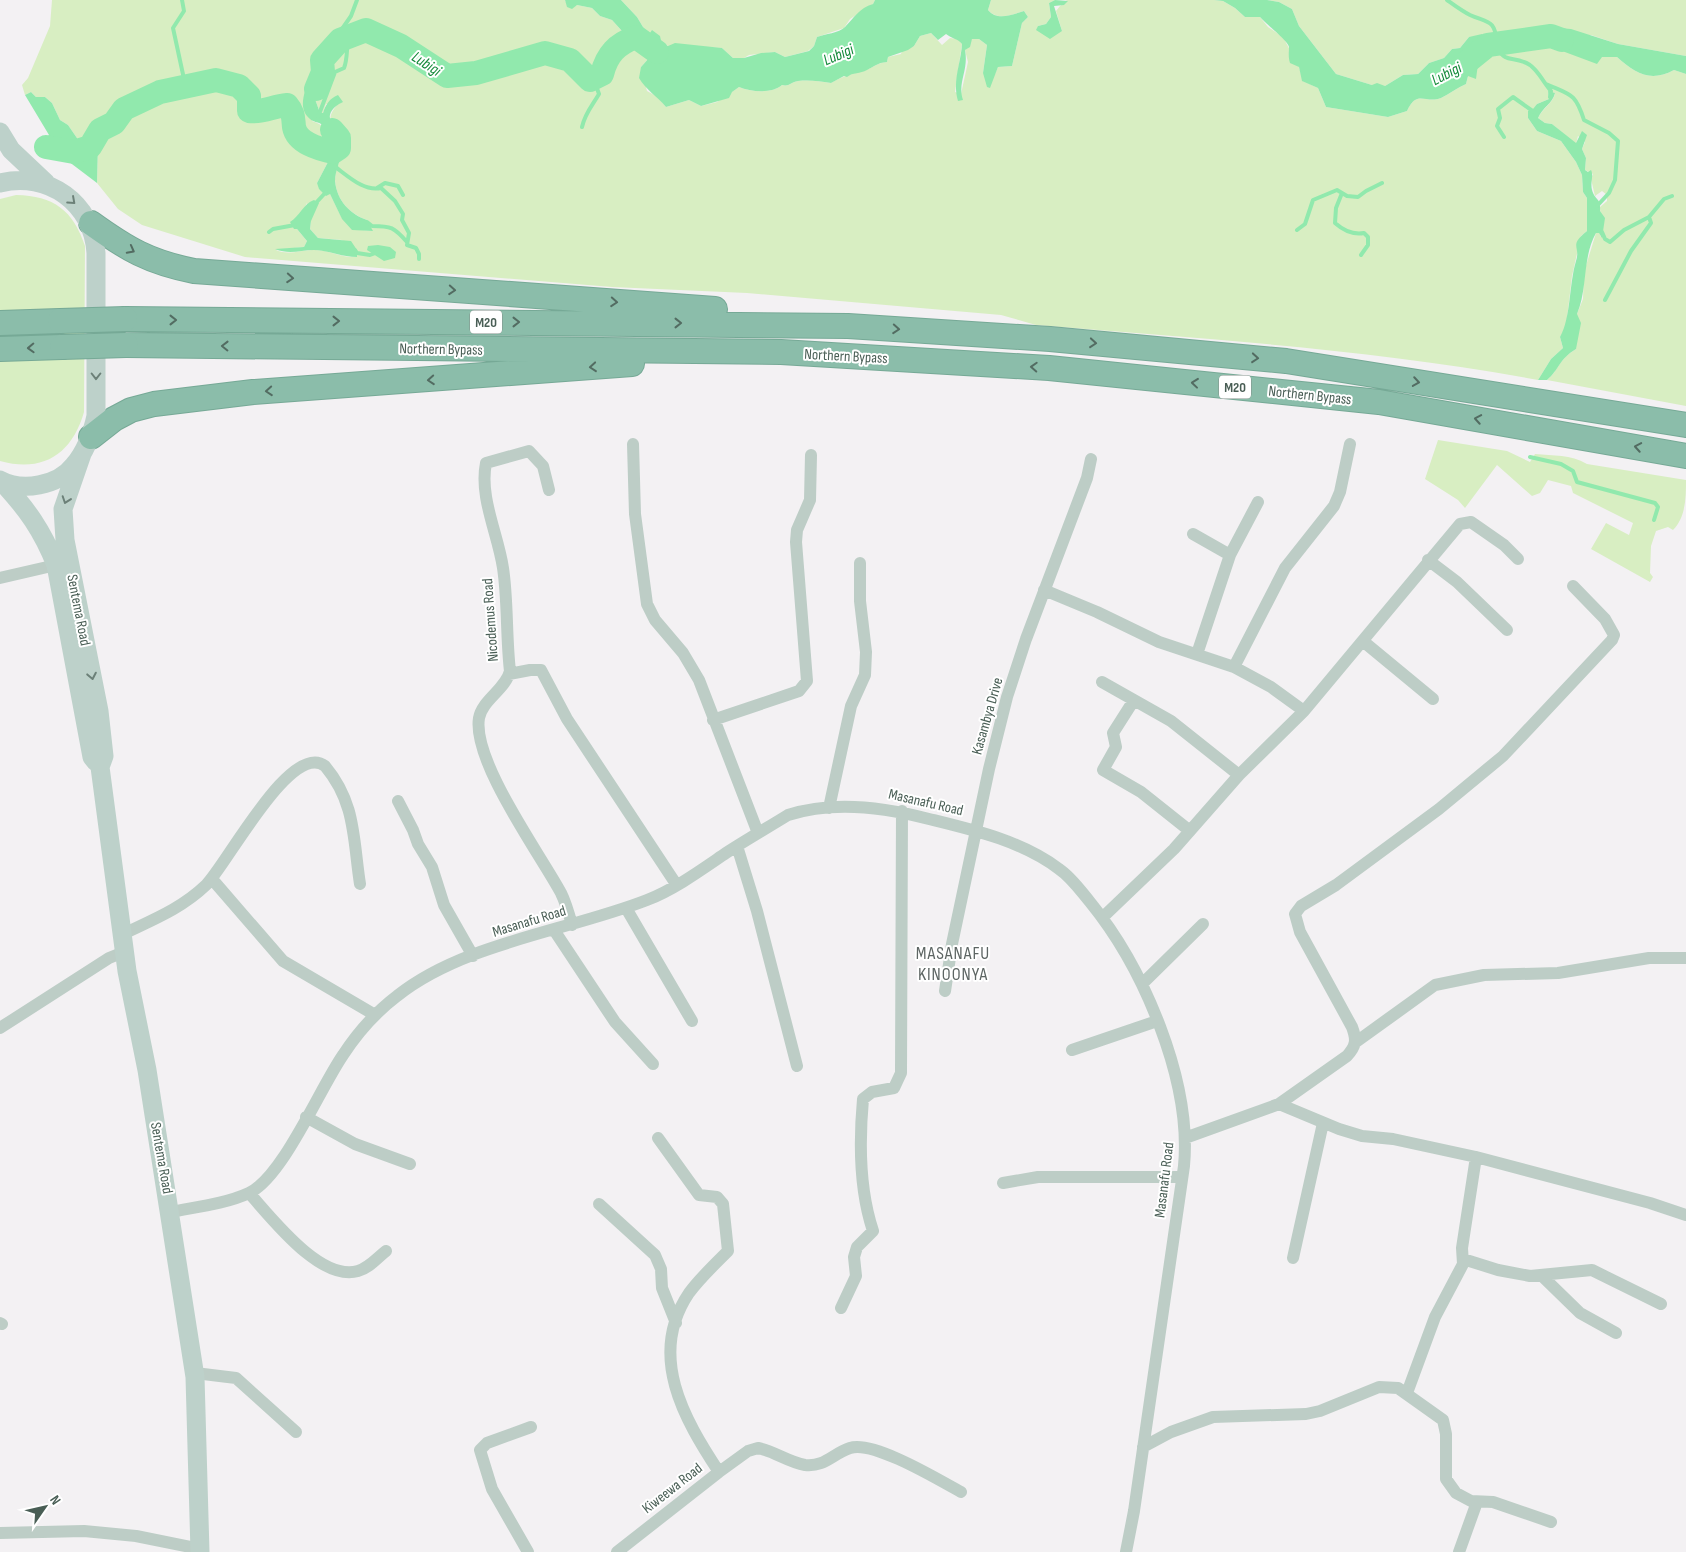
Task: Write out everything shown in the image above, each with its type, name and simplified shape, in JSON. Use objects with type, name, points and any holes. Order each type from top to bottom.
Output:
[{"type":"highway","points":[[91,223],[121,245],[150,260],[194,271],[732,310],[848,326]]},
{"type":"highway","name":"Northern Bypass","points":[[0,324],[125,319],[848,326],[1050,339],[1286,361],[1686,425]]},
{"type":"highway","name":"Northern Bypass","points":[[0,348],[126,345],[781,352],[1049,368],[1379,402],[1686,456]]},
{"type":"highway","points":[[87,445],[114,419],[131,410],[172,402],[253,392],[781,352]]},
{"type":"main road","points":[[0,132],[11,150],[48,185],[69,198],[91,223]]},
{"type":"main road","points":[[0,183],[29,179],[48,185]]},
{"type":"main road","name":"Sentema Road","points":[[91,223],[96,237],[96,416],[63,509],[65,540],[99,711],[104,756],[100,767],[122,943],[147,1070],[195,1373],[200,1476],[200,1550]]},
{"type":"main road","points":[[1,480],[22,487],[38,485],[73,467],[87,445]]},
{"type":"main road","name":"Sentema Road","points":[[1,480],[27,509],[45,536],[56,565],[92,757],[100,767]]},
{"type":"street","points":[[633,444],[635,514],[647,604],[655,620],[694,670],[758,833]]},
{"type":"street","points":[[1234,667],[1285,568],[1334,506],[1340,492],[1350,444]]},
{"type":"street","name":"Nicodemus Road","points":[[548,490],[543,466],[529,452],[486,463],[484,472],[488,504],[503,568],[509,674],[481,712],[478,730],[489,763],[513,815],[555,882],[565,903],[572,925]]},
{"type":"street","points":[[713,720],[799,691],[807,680],[796,530],[810,500],[811,455]]},
{"type":"street","name":"Kasambya Drive","points":[[945,991],[952,944],[1007,697],[1044,590],[1087,478],[1091,459]]},
{"type":"street","points":[[1197,654],[1230,555],[1258,502]]},
{"type":"street","points":[[1103,918],[1161,863],[1239,775],[1304,711],[1364,642],[1455,528],[1465,521],[1471,522],[1504,545],[1518,559]]},
{"type":"street","points":[[1193,534],[1230,555]]},
{"type":"street","points":[[1428,560],[1457,582],[1507,630]]},
{"type":"street","points":[[829,808],[848,719],[865,674],[866,652],[860,601],[860,563]]},
{"type":"street","points":[[0,578],[56,565]]},
{"type":"street","points":[[1356,1042],[1346,1013],[1300,932],[1295,914],[1301,906],[1336,885],[1503,756],[1612,640],[1614,635],[1605,618],[1573,586]]},
{"type":"street","points":[[1044,590],[1105,615],[1159,642],[1234,667],[1271,687],[1304,711]]},
{"type":"street","points":[[1364,642],[1433,699]]},
{"type":"street","points":[[509,674],[540,670],[567,719],[676,884]]},
{"type":"street","points":[[1102,682],[1170,721],[1239,775]]},
{"type":"street","points":[[1134,700],[1113,733],[1116,747],[1103,770],[1141,792],[1190,831]]},
{"type":"street","points":[[0,1028],[109,958],[122,943],[189,901],[212,879],[266,801],[284,779],[300,766],[319,762],[328,769],[349,806],[356,843],[360,884]]},
{"type":"street","points":[[398,801],[418,844],[432,867],[444,905],[473,956]]},
{"type":"street","name":"Masanafu Road","points":[[171,1212],[220,1202],[249,1193],[270,1176],[286,1154],[343,1054],[375,1015],[419,980],[473,956],[650,899],[788,816],[803,811],[829,808],[880,808],[902,811],[1024,847],[1060,870],[1103,918],[1122,944],[1142,984],[1171,1063],[1185,1138],[1182,1177],[1126,1552]]},
{"type":"street","points":[[841,1308],[856,1276],[854,1257],[857,1247],[873,1231],[861,1181],[863,1099],[872,1092],[894,1088],[901,1073],[902,811]]},
{"type":"street","points":[[737,846],[757,911],[797,1066]]},
{"type":"street","points":[[212,879],[284,961],[375,1015]]},
{"type":"street","points":[[626,908],[692,1022]]},
{"type":"street","points":[[1142,984],[1203,924]]},
{"type":"street","points":[[554,930],[615,1022],[653,1064]]},
{"type":"street","points":[[1185,1138],[1280,1104],[1347,1056],[1356,1042],[1435,985],[1484,975],[1558,973],[1649,958],[1686,958]]},
{"type":"street","points":[[1072,1050],[1157,1021]]},
{"type":"street","points":[[1280,1104],[1323,1123],[1362,1136],[1393,1139],[1476,1157],[1650,1203],[1686,1215]]},
{"type":"street","points":[[306,1117],[355,1144],[410,1164]]},
{"type":"street","points":[[1293,1258],[1323,1123]]},
{"type":"street","points":[[658,1138],[699,1195],[717,1197],[723,1204],[728,1251],[690,1293],[671,1337],[670,1353],[674,1386],[692,1431],[719,1472]]},
{"type":"street","points":[[1407,1393],[1435,1317],[1463,1260],[1462,1248],[1476,1157]]},
{"type":"street","points":[[1003,1183],[1038,1177],[1182,1177]]},
{"type":"street","points":[[249,1193],[285,1233],[311,1256],[329,1268],[356,1272],[386,1251]]},
{"type":"street","points":[[599,1204],[655,1255],[661,1269],[662,1288],[676,1323]]},
{"type":"street","points":[[1463,1260],[1512,1273],[1542,1275],[1592,1270],[1661,1304]]},
{"type":"street","points":[[1542,1275],[1580,1313],[1616,1333]]},
{"type":"street","points":[[195,1373],[236,1378],[296,1432]]},
{"type":"street","points":[[1143,1447],[1171,1432],[1213,1416],[1306,1414],[1320,1411],[1379,1387],[1398,1388],[1443,1420],[1446,1434],[1445,1469],[1448,1485],[1456,1493],[1477,1502],[1493,1502],[1550,1522]]},
{"type":"street","points":[[528,1552],[492,1489],[480,1450],[487,1443],[531,1426]]},
{"type":"street","name":"Kiweewa Road","points":[[617,1552],[719,1472],[748,1451],[758,1448],[765,1449],[789,1460],[818,1465],[850,1448],[872,1449],[887,1454],[961,1492]]},
{"type":"street","points":[[1459,1552],[1477,1502]]},
{"type":"street","points":[[0,1532],[84,1531],[136,1536],[200,1550]]},
{"type":"shaded area","points":[[52,0],[565,0],[568,7],[577,5],[592,8],[600,16],[612,20],[632,42],[649,48],[649,58],[641,67],[647,91],[658,97],[666,107],[689,100],[701,106],[717,102],[739,87],[749,90],[767,91],[798,81],[831,83],[880,63],[887,62],[888,57],[901,54],[902,51],[914,46],[920,36],[931,33],[942,45],[950,38],[958,39],[962,44],[955,92],[961,94],[968,62],[965,50],[972,39],[979,39],[987,45],[983,73],[995,74],[998,67],[1012,66],[1022,23],[1028,17],[1024,11],[1005,16],[996,15],[988,10],[991,0],[1055,0],[1049,3],[1051,17],[1046,24],[1038,26],[1062,31],[1056,11],[1066,0],[1214,0],[1223,1],[1245,17],[1260,17],[1268,27],[1283,37],[1299,67],[1303,81],[1318,88],[1326,107],[1388,117],[1407,111],[1411,104],[1418,99],[1441,98],[1466,84],[1468,76],[1492,49],[1486,46],[1489,39],[1469,37],[1460,48],[1452,49],[1444,58],[1429,63],[1418,74],[1403,75],[1385,86],[1372,85],[1336,74],[1299,26],[1292,9],[1279,2],[1267,0],[1686,0],[1686,56],[1618,44],[1591,35],[1540,42],[1547,46],[1601,57],[1617,57],[1630,68],[1650,76],[1658,76],[1674,70],[1686,74],[1686,406],[1547,380],[1565,357],[1576,349],[1577,314],[1583,299],[1584,272],[1596,233],[1599,232],[1601,237],[1600,207],[1607,201],[1607,195],[1602,191],[1595,196],[1591,179],[1593,174],[1585,170],[1586,158],[1582,149],[1585,142],[1578,136],[1576,144],[1552,124],[1545,123],[1538,118],[1555,93],[1548,92],[1549,99],[1537,104],[1528,118],[1537,131],[1561,141],[1576,162],[1582,175],[1583,192],[1587,198],[1587,231],[1581,236],[1572,276],[1566,327],[1560,337],[1563,348],[1551,359],[1538,380],[1414,360],[1288,346],[1036,325],[1001,315],[747,293],[612,287],[245,257],[142,225],[118,209],[97,183],[98,145],[94,137],[91,143],[79,141],[68,125],[60,120],[52,103],[45,97],[36,97],[31,92],[25,95],[22,85],[28,78],[50,26]],"holes":[[[321,61],[325,76],[315,99],[320,113],[323,113],[326,104],[337,105],[332,111],[331,120],[342,142],[342,152],[335,180],[338,194],[350,210],[367,220],[372,231],[352,229],[342,218],[330,194],[317,183],[328,162],[330,148],[333,145],[320,124],[312,121],[313,77]],[[581,61],[586,68],[594,73],[603,65],[611,76],[606,81],[582,77],[572,63]],[[307,203],[311,221],[310,229],[318,238],[342,240],[357,257],[320,250],[291,252],[276,250],[304,247],[307,241],[297,229],[294,229]]]},
{"type":"shaded area","points":[[621,0],[875,0],[873,4],[850,19],[844,28],[817,37],[814,46],[808,51],[785,57],[775,52],[749,55],[744,58],[733,58],[722,48],[668,46],[646,32],[637,17]]},
{"type":"shaded area","points":[[16,195],[41,198],[60,207],[74,223],[85,246],[84,412],[79,427],[63,449],[54,457],[30,464],[0,461],[0,199]]},
{"type":"shaded area","points":[[1438,440],[1507,451],[1530,462],[1535,454],[1562,456],[1574,458],[1587,464],[1686,480],[1683,513],[1673,530],[1668,527],[1656,531],[1651,546],[1650,573],[1653,577],[1650,582],[1591,549],[1606,523],[1629,535],[1633,523],[1573,493],[1571,486],[1548,480],[1540,493],[1532,496],[1497,465],[1465,508],[1458,500],[1425,479]]},
{"type":"water","points":[[565,0],[621,0],[637,17],[646,32],[650,33],[652,30],[660,36],[662,45],[668,46],[675,43],[722,48],[733,58],[744,58],[761,53],[775,52],[785,57],[809,51],[814,46],[817,37],[842,29],[860,11],[873,4],[875,0],[991,0],[988,10],[996,15],[1004,16],[1024,11],[1028,17],[1022,23],[1012,66],[998,67],[990,88],[987,87],[983,73],[987,45],[979,39],[972,39],[970,47],[965,50],[966,64],[961,88],[963,100],[958,101],[956,94],[956,79],[962,44],[946,34],[938,40],[931,33],[920,36],[914,46],[908,50],[888,57],[887,62],[847,77],[844,76],[831,83],[798,81],[767,91],[749,90],[739,87],[732,92],[729,98],[701,106],[689,100],[666,107],[639,78],[641,67],[649,58],[649,48],[632,42],[612,20],[600,16],[592,8],[577,5],[572,9],[567,7]]},
{"type":"water","points":[[1055,0],[1068,1],[1064,5],[1054,6],[1062,31],[1050,39],[1036,30],[1038,26],[1046,24],[1051,17],[1049,3]]},
{"type":"water","points":[[1214,0],[1267,0],[1279,2],[1292,9],[1299,26],[1336,74],[1372,85],[1377,83],[1385,86],[1403,75],[1418,74],[1429,63],[1444,58],[1452,49],[1460,48],[1469,37],[1482,34],[1489,39],[1486,46],[1492,49],[1478,64],[1476,79],[1468,76],[1466,84],[1441,98],[1418,99],[1411,104],[1407,111],[1388,117],[1326,107],[1318,88],[1302,81],[1299,67],[1290,63],[1288,44],[1281,37],[1260,17],[1245,17],[1223,1]]},
{"type":"water","points":[[1546,27],[1571,29],[1618,44],[1686,56],[1686,74],[1674,70],[1658,76],[1650,76],[1630,68],[1617,57],[1602,57],[1597,64],[1530,39]]},
{"type":"water","points":[[573,54],[591,72],[595,72],[605,64],[612,76],[604,85],[591,81],[563,58]]},
{"type":"water","points":[[322,60],[325,76],[315,99],[320,113],[323,113],[332,98],[338,95],[343,102],[335,107],[330,115],[342,143],[342,153],[335,176],[338,195],[345,206],[367,220],[373,231],[352,230],[342,219],[330,194],[326,196],[319,189],[317,183],[328,162],[330,148],[333,144],[327,131],[321,124],[307,116],[303,103],[307,87]]},
{"type":"water","points":[[1548,91],[1555,93],[1554,97],[1538,118],[1545,123],[1552,124],[1576,143],[1582,131],[1587,135],[1582,149],[1586,158],[1585,170],[1588,172],[1591,170],[1592,190],[1600,203],[1600,211],[1605,218],[1602,238],[1599,233],[1596,233],[1589,253],[1583,294],[1577,314],[1581,323],[1576,349],[1566,357],[1547,380],[1538,380],[1551,359],[1563,348],[1560,337],[1568,311],[1577,256],[1576,243],[1587,231],[1587,198],[1583,192],[1582,175],[1576,162],[1561,141],[1537,131],[1528,118],[1528,111],[1537,104],[1549,99]]},
{"type":"water","points":[[31,92],[36,97],[45,97],[52,103],[60,120],[68,125],[79,141],[91,143],[94,137],[98,144],[97,183],[60,155],[48,152],[46,138],[49,135],[25,95]]},
{"type":"water","points":[[314,200],[319,203],[311,221],[310,229],[318,238],[351,241],[357,250],[357,257],[319,250],[290,252],[275,249],[304,247],[307,241],[297,229],[294,229],[290,222],[307,204]]},
{"type":"water","points":[[368,246],[390,247],[396,252],[395,258],[384,261],[367,250]]},
{"type":"waterway","points":[[182,0],[184,11],[173,28],[184,79],[183,87]]},
{"type":"waterway","points":[[340,40],[342,29],[351,16],[357,0]]},
{"type":"waterway","points":[[1447,0],[1467,13],[1490,23],[1496,35],[1497,43]]},
{"type":"waterway","name":"Lubigi","points":[[316,89],[323,72],[322,60],[340,40],[366,30],[401,46],[447,76],[476,73],[545,53],[570,60],[590,80],[602,74],[610,55],[618,47],[636,37],[657,52]]},
{"type":"waterway","name":"Lubigi","points":[[1462,66],[1488,45],[1551,36],[1562,40]]},
{"type":"waterway","points":[[318,117],[335,72],[344,68],[349,37]]},
{"type":"waterway","points":[[1488,45],[1498,49],[1506,58],[1524,62],[1532,67],[1551,91],[1550,97]]},
{"type":"waterway","name":"Lubigi","points":[[46,147],[74,152],[90,147],[100,130],[114,123],[124,109],[160,92],[216,80],[239,86],[249,96],[249,111],[259,111],[287,105],[292,113],[296,133],[304,141],[315,147],[333,152],[339,148],[339,138],[332,130]]},
{"type":"waterway","points":[[582,127],[587,114],[599,94],[594,80]]},
{"type":"waterway","points":[[1546,84],[1571,96],[1578,104],[1584,120],[1609,133],[1618,141],[1615,180],[1609,193],[1597,206]]},
{"type":"waterway","points":[[1504,137],[1497,126],[1500,118],[1498,109],[1513,97],[1534,112]]},
{"type":"waterway","points":[[334,166],[368,188],[381,188],[395,201],[403,214],[402,220],[409,233],[407,245],[416,248],[419,259]]},
{"type":"waterway","points":[[377,188],[385,183],[398,186],[403,195]]},
{"type":"waterway","points":[[1297,230],[1305,224],[1313,200],[1337,190],[1347,196],[1358,197],[1382,183]]},
{"type":"waterway","points":[[314,205],[326,192]]},
{"type":"waterway","points":[[1342,193],[1336,208],[1335,223],[1349,232],[1364,233],[1368,237],[1368,245],[1361,255]]},
{"type":"waterway","points":[[1602,232],[1605,239],[1610,242],[1624,230],[1649,217],[1664,199],[1672,196]]},
{"type":"waterway","points":[[1605,300],[1631,251],[1651,223],[1649,217]]},
{"type":"waterway","points":[[367,222],[372,226],[392,228],[407,242]]},
{"type":"waterway","points":[[269,232],[273,229],[295,225]]},
{"type":"waterway","points":[[355,250],[357,253],[370,255],[378,252]]},
{"type":"waterway","points":[[1530,457],[1561,464],[1573,471],[1577,482],[1655,503],[1658,507],[1654,520]]},
{"type":"district","name":"MASANAFU KINOONYA","points":[[953,963]]}]
